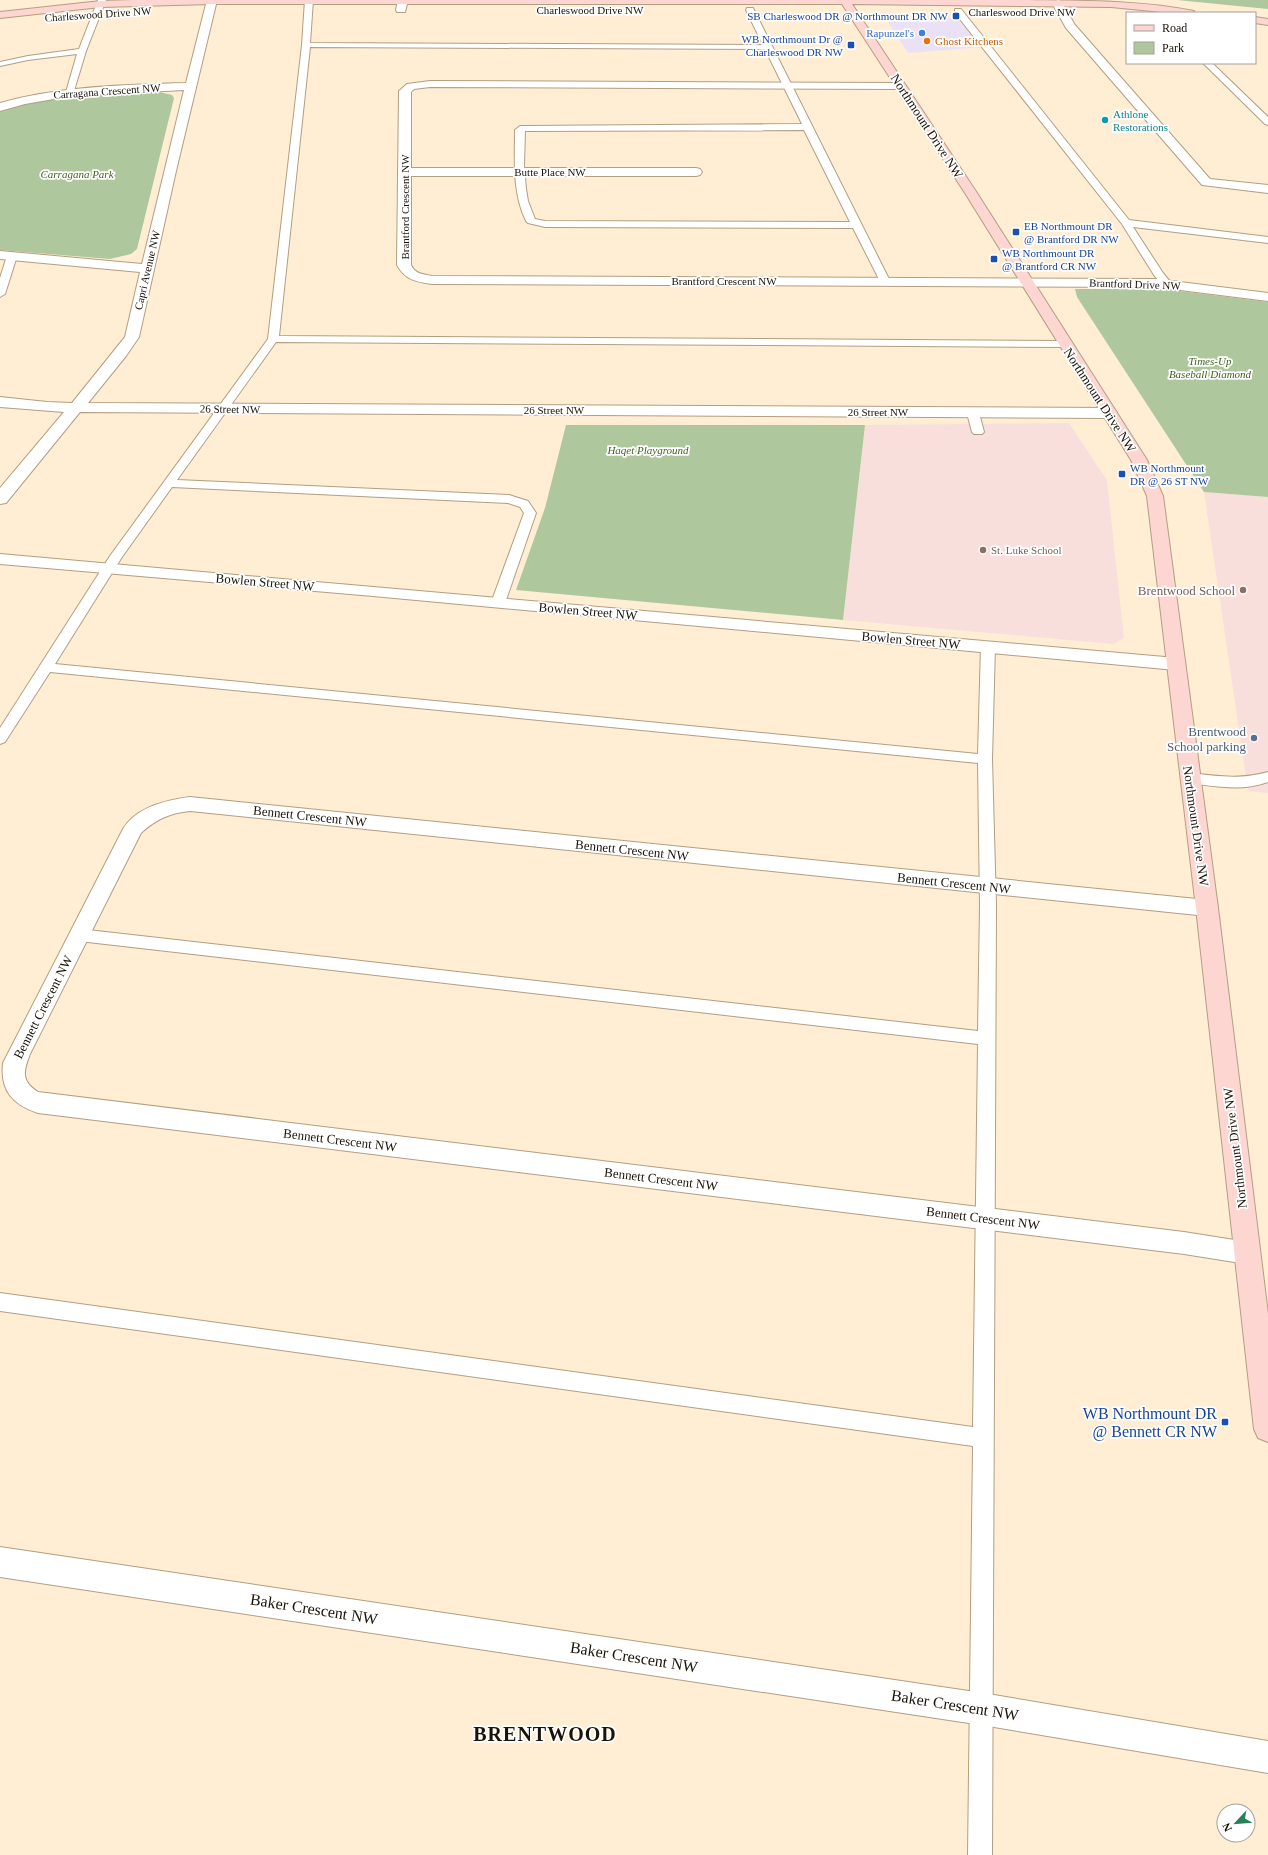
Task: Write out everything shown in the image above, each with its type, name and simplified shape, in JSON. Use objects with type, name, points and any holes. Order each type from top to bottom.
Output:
[{"type":"street","name":"Charleswood Drive NW","points":[[0,16],[100,6],[211,3],[402,4],[642,1],[1058,7],[1126,13]]},
{"type":"street","name":"Capri Avenue NW","points":[[0,499],[121,353],[132,337],[170,170],[211,3]]},
{"type":"street","name":"Charleswood Drive NW","points":[[402,4],[750,10],[847,4],[958,11],[1111,4],[1162,8],[1184,12]]},
{"type":"street","name":"Northmount Drive NW","points":[[847,4],[971,193],[1025,282],[1139,460],[1152,486],[1155,496],[1207,908],[1268,1429]]},
{"type":"street","name":"Charleswood Drive NW","points":[[0,23],[100,6]]},
{"type":"street","points":[[1058,7],[1070,26],[1206,182],[1268,189]]},
{"type":"street","points":[[1256,20],[1268,22]]},
{"type":"street","name":"Brantford Crescent NW","points":[[900,86],[430,84],[406,88],[404,265],[407,271],[418,278],[440,280],[1025,282]]},
{"type":"street","name":"Carragana Crescent NW","points":[[0,107],[33,98],[70,92],[191,86]]},
{"type":"street","name":"Butte Place NW","points":[[405,172],[696,172]]},
{"type":"street","points":[[6,256],[148,269]]},
{"type":"street","name":"Brantford Drive NW","points":[[1025,282],[1167,284],[1268,297]]},
{"type":"street","name":"26 Street NW","points":[[0,402],[47,407],[222,409],[1108,413]]},
{"type":"street","name":"Bowlen Street NW","points":[[0,560],[108,568],[1176,664]]},
{"type":"street","name":"Bennett Crescent NW","points":[[1207,908],[190,804],[175,805],[161,809],[140,821],[133,829],[13,1065],[12,1076],[16,1087],[21,1094],[38,1103],[984,1218],[1184,1243],[1247,1253]]},
{"type":"street","name":"Baker Crescent NW","points":[[0,1562],[982,1709],[1268,1757]]},
{"type":"lane","points":[[0,739],[108,568],[273,339],[306,45],[309,4]]},
{"type":"lane","points":[[70,92],[82,51],[100,6]]},
{"type":"lane","points":[[750,10],[786,86],[885,281]]},
{"type":"lane","points":[[958,11],[1126,223],[1158,275],[1167,284]]},
{"type":"lane","points":[[306,45],[768,48]]},
{"type":"lane","points":[[0,64],[28,58],[82,51]]},
{"type":"lane","points":[[1208,64],[1268,122]]},
{"type":"lane","points":[[807,127],[523,128],[520,130],[519,172],[527,215],[531,221],[538,222],[856,225]]},
{"type":"lane","points":[[1126,223],[1268,240]]},
{"type":"lane","points":[[0,294],[6,256]]},
{"type":"lane","points":[[273,339],[1065,344]]},
{"type":"lane","points":[[973,413],[978,432]]},
{"type":"lane","points":[[169,483],[509,499],[524,504],[530,512],[498,603]]},
{"type":"lane","points":[[980,1855],[986,1254],[984,1218],[987,886],[985,759],[988,646]]},
{"type":"lane","points":[[46,667],[985,759]]},
{"type":"lane","points":[[1190,778],[1257,782],[1268,777]]},
{"type":"lane","points":[[79,935],[985,1038]]},
{"type":"lane","points":[[0,1302],[984,1438]]},
{"type":"shaded area","points":[[894,18],[957,18],[982,47],[908,53],[888,22]]},
{"type":"shaded area","name":"St. Luke School","points":[[1069,423],[1107,480],[1124,638],[1114,644],[843,620],[865,425]]},
{"type":"shaded area","name":"Brentwood School","points":[[1204,492],[1268,497],[1268,793],[1248,791]]},
{"type":"green space","points":[[1177,0],[1268,0],[1268,9]]},
{"type":"green space","name":"Carragana Park","points":[[159,92],[172,95],[174,98],[137,249],[131,254],[110,259],[0,250],[0,112],[39,101],[78,95]]},
{"type":"green space","name":"Times-Up Baseball Diamond","points":[[1075,289],[1163,289],[1268,302],[1268,497],[1204,492],[1077,297]]},
{"type":"green space","name":"Haqet Playground","points":[[566,425],[865,425],[843,620],[516,590],[545,508]]},
{"type":"place","name":"SB Charleswood DR @ Northmount DR NW","points":[[956,16]]},
{"type":"place","name":"Rapunzel's","points":[[922,33]]},
{"type":"place","name":"Ghost Kitchens","points":[[927,41]]},
{"type":"place","name":"WB Northmount Dr @ Charleswood DR NW","points":[[851,45]]},
{"type":"place","name":"Athlone Restorations","points":[[1105,120]]},
{"type":"place","name":"EB Northmount DR @ Brantford DR NW","points":[[1016,232]]},
{"type":"place","name":"WB Northmount DR @ Brantford CR NW","points":[[994,259]]},
{"type":"place","name":"WB Northmount DR @ 26 ST NW","points":[[1122,474]]},
{"type":"place","name":"St. Luke School","points":[[983,550]]},
{"type":"place","name":"Brentwood School","points":[[1243,590]]},
{"type":"place","name":"Brentwood School parking","points":[[1254,738]]},
{"type":"place","name":"WB Northmount DR @ Bennett CR NW","points":[[1225,1422]]},
{"type":"district","name":"BRENTWOOD","points":[[545,1734]]}]
